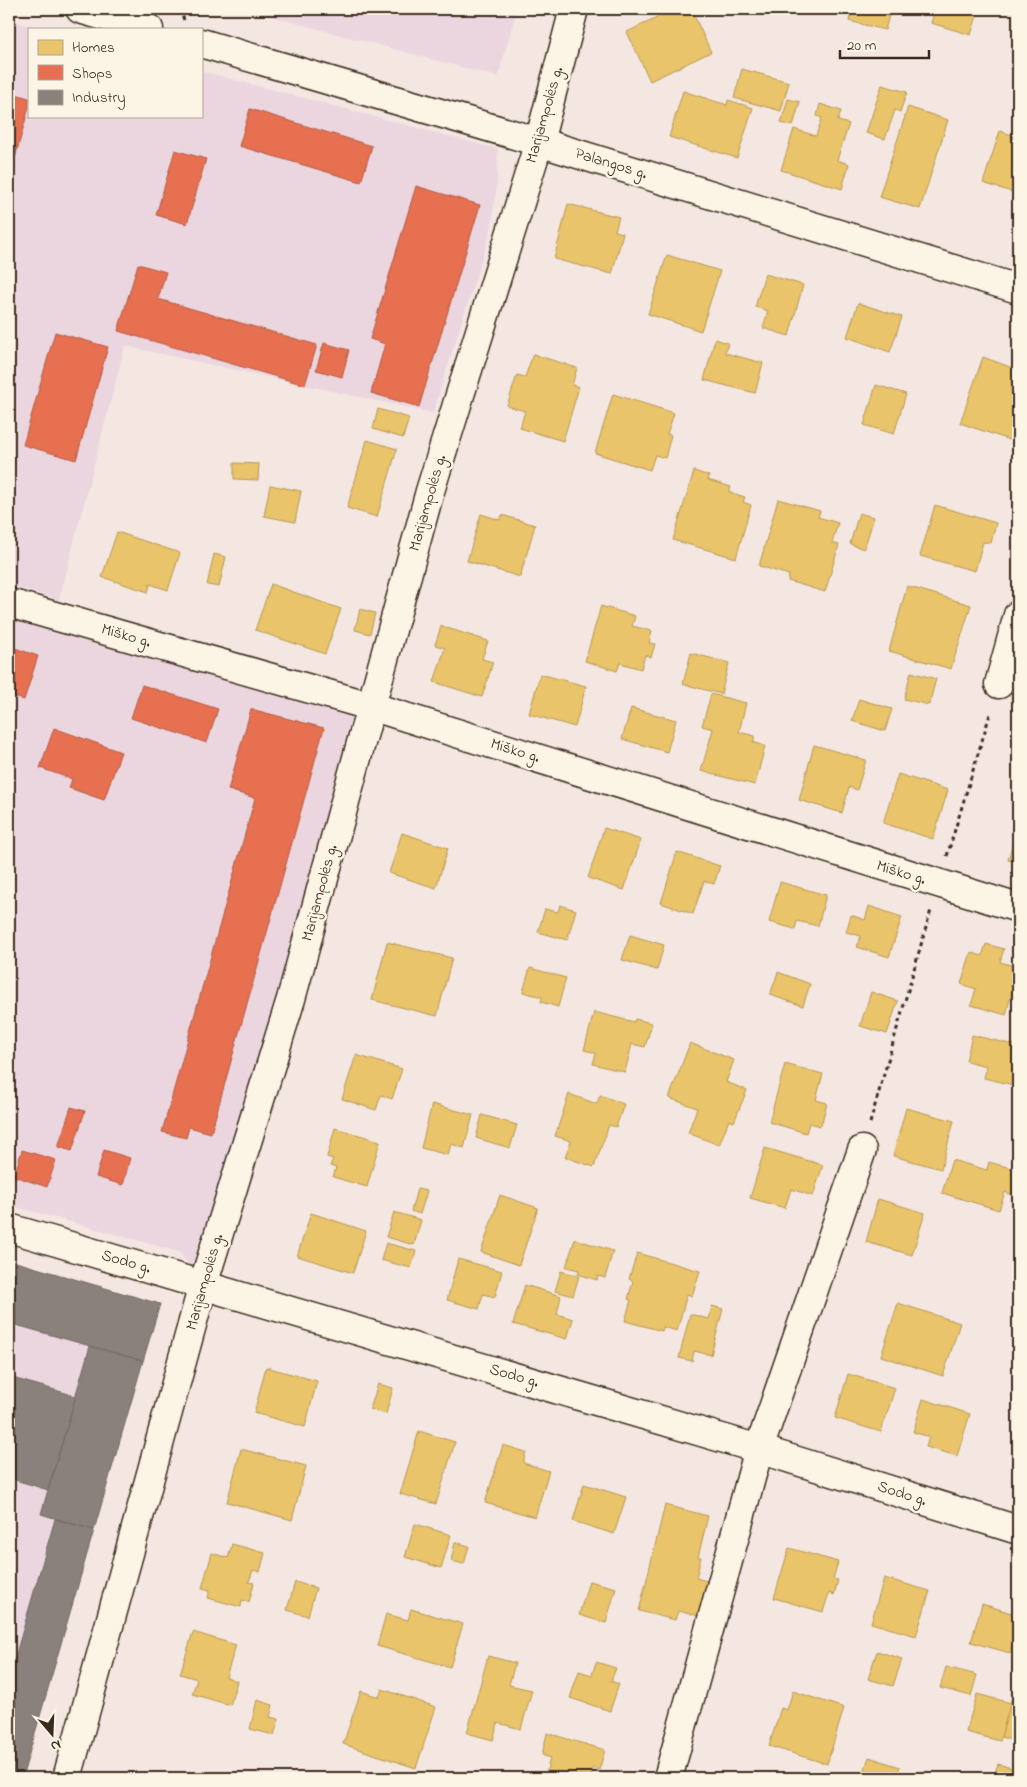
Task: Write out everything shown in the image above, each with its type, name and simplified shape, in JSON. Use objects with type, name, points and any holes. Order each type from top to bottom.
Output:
[{"type":"street","points":[[80,9],[146,28]]},
{"type":"street","name":"Marijampolės g.","points":[[67,1778],[203,1285],[291,999],[430,491],[539,142],[574,9]]},
{"type":"street","name":"Palangos g.","points":[[202,43],[539,142],[1018,289]]},
{"type":"street","name":"Miško g.","points":[[9,603],[370,706],[1018,908]]},
{"type":"street","points":[[999,684],[1018,615]]},
{"type":"street","points":[[668,1778],[759,1449],[862,1150]]},
{"type":"street","name":"Sodo g.","points":[[9,1228],[759,1449],[1018,1530]]},
{"type":"path","points":[[862,1150],[999,684]]},
{"type":"shaded area","points":[[243,9],[517,9],[498,77]]},
{"type":"shaded area","points":[[9,20],[38,28],[28,28],[28,118],[202,118],[202,71],[498,149],[497,184],[491,230],[433,413],[125,346],[59,600],[9,585]]},
{"type":"shaded area","points":[[9,603],[370,706],[203,1285],[179,1252],[9,1205]]},
{"type":"shaded area","points":[[9,1260],[160,1304],[22,1778],[9,1778]]},
{"type":"building: Homes","points":[[676,9],[691,9],[711,52],[650,81],[627,32]]},
{"type":"building: Homes","points":[[852,9],[876,9],[890,12],[885,30],[849,21]]},
{"type":"building: Homes","points":[[935,9],[979,9],[971,35],[931,23]]},
{"type":"building: Homes","points":[[742,69],[789,82],[781,111],[734,98]]},
{"type":"building: Homes","points":[[882,85],[907,92],[900,112],[895,110],[885,139],[866,133]]},
{"type":"building: Homes","points":[[683,91],[727,105],[728,100],[753,108],[737,158],[669,137]]},
{"type":"building: Homes","points":[[788,99],[800,102],[793,126],[781,123]]},
{"type":"building: Homes","points":[[820,104],[841,111],[838,121],[849,124],[837,160],[849,164],[842,189],[781,170],[794,129],[816,136],[822,118],[817,116]]},
{"type":"building: Homes","points":[[908,107],[948,120],[920,209],[879,197]]},
{"type":"building: Homes","points":[[1000,131],[1018,137],[1018,194],[983,183]]},
{"type":"building: Homes","points":[[568,204],[619,217],[615,231],[623,233],[612,274],[554,259]]},
{"type":"building: Homes","points":[[667,255],[720,271],[701,331],[648,314]]},
{"type":"building: Homes","points":[[765,274],[803,285],[789,336],[763,328],[768,311],[755,307]]},
{"type":"building: Homes","points":[[858,303],[902,317],[890,352],[847,337]]},
{"type":"building: Homes","points":[[715,339],[728,343],[725,353],[763,363],[755,393],[704,380]]},
{"type":"building: Homes","points":[[533,354],[577,368],[572,385],[579,387],[563,441],[520,428],[525,411],[507,406],[517,375],[525,377]]},
{"type":"building: Homes","points":[[983,357],[1018,370],[1018,443],[960,423]]},
{"type":"building: Homes","points":[[876,385],[906,394],[894,434],[864,425]]},
{"type":"building: Homes","points":[[613,394],[674,413],[667,434],[671,435],[665,458],[655,455],[650,470],[595,453]]},
{"type":"building: Homes","points":[[378,409],[409,418],[403,438],[373,429]]},
{"type":"building: Homes","points":[[367,440],[397,449],[377,517],[347,508]]},
{"type":"building: Homes","points":[[234,463],[259,464],[258,480],[234,479]]},
{"type":"building: Homes","points":[[694,471],[709,476],[708,480],[731,487],[729,492],[745,497],[743,502],[751,505],[736,558],[673,540]]},
{"type":"building: Homes","points":[[270,485],[301,491],[295,522],[264,516]]},
{"type":"building: Homes","points":[[778,499],[820,511],[818,517],[838,523],[832,543],[839,545],[825,592],[788,581],[789,575],[759,566]]},
{"type":"building: Homes","points":[[935,505],[996,523],[991,543],[983,542],[975,571],[920,556]]},
{"type":"building: Homes","points":[[859,513],[874,517],[864,549],[850,544]]},
{"type":"building: Homes","points":[[481,514],[500,520],[502,515],[535,525],[520,577],[467,561]]},
{"type":"building: Homes","points":[[117,532],[180,553],[168,590],[150,584],[148,592],[102,577]]},
{"type":"building: Homes","points":[[214,554],[226,557],[219,587],[207,585]]},
{"type":"building: Homes","points":[[271,584],[341,609],[325,654],[255,630]]},
{"type":"building: Homes","points":[[907,586],[971,605],[951,669],[889,651]]},
{"type":"building: Homes","points":[[601,606],[635,616],[632,626],[652,631],[649,643],[655,644],[651,657],[645,655],[641,669],[620,663],[617,671],[585,661]]},
{"type":"building: Homes","points":[[360,609],[375,613],[370,634],[355,630]]},
{"type":"building: Homes","points":[[441,626],[488,641],[482,659],[493,662],[482,697],[434,682],[445,648],[435,645]]},
{"type":"building: Homes","points":[[691,653],[729,663],[721,694],[683,684]]},
{"type":"building: Homes","points":[[911,672],[936,679],[929,705],[904,699]]},
{"type":"building: Homes","points":[[540,674],[586,686],[575,727],[529,714]]},
{"type":"building: Homes","points":[[711,694],[746,703],[739,732],[755,736],[753,742],[765,746],[755,785],[701,771],[713,729],[702,726]]},
{"type":"building: Homes","points":[[859,699],[892,709],[885,731],[852,721]]},
{"type":"building: Homes","points":[[631,708],[676,720],[667,752],[622,739]]},
{"type":"building: Homes","points":[[814,745],[866,760],[857,790],[849,787],[842,813],[799,800]]},
{"type":"building: Homes","points":[[898,774],[948,790],[933,839],[883,823]]},
{"type":"building: Homes","points":[[1018,824],[1018,863],[1008,860]]},
{"type":"building: Homes","points":[[604,828],[641,840],[624,890],[588,878]]},
{"type":"building: Homes","points":[[402,833],[448,848],[436,888],[389,873]]},
{"type":"building: Homes","points":[[677,852],[720,866],[714,884],[704,881],[693,914],[661,903]]},
{"type":"building: Homes","points":[[780,882],[826,895],[818,926],[797,921],[795,929],[769,922]]},
{"type":"building: Homes","points":[[560,905],[576,910],[567,940],[538,932],[545,909],[558,912]]},
{"type":"building: Homes","points":[[869,906],[902,917],[889,957],[857,947],[861,936],[846,932],[851,915],[865,920]]},
{"type":"building: Homes","points":[[630,935],[664,945],[657,970],[622,960]]},
{"type":"building: Homes","points":[[387,942],[452,958],[437,1016],[372,1000]]},
{"type":"building: Homes","points":[[986,944],[1004,949],[1000,962],[1018,967],[1006,1015],[971,1005],[976,989],[961,984],[971,952],[982,956]]},
{"type":"building: Homes","points":[[530,968],[566,978],[558,1007],[541,1002],[542,997],[523,992]]},
{"type":"building: Homes","points":[[778,972],[810,984],[803,1006],[770,995]]},
{"type":"building: Homes","points":[[871,992],[898,1001],[887,1034],[860,1026]]},
{"type":"building: Homes","points":[[594,1012],[634,1022],[635,1019],[652,1023],[645,1047],[632,1044],[625,1072],[593,1064],[596,1053],[584,1050]]},
{"type":"building: Homes","points":[[972,1035],[1018,1046],[1018,1086],[984,1078],[987,1066],[966,1061]]},
{"type":"building: Homes","points":[[690,1043],[734,1060],[726,1082],[747,1090],[734,1122],[729,1120],[719,1145],[688,1133],[697,1108],[669,1098]]},
{"type":"building: Homes","points":[[356,1055],[402,1069],[392,1099],[381,1095],[376,1110],[342,1099]]},
{"type":"building: Homes","points":[[785,1064],[823,1074],[816,1100],[827,1103],[821,1126],[809,1123],[806,1133],[769,1122]]},
{"type":"building: Homes","points":[[569,1094],[597,1104],[600,1095],[624,1104],[616,1127],[609,1125],[594,1167],[565,1157],[571,1141],[555,1136]]},
{"type":"building: Homes","points":[[432,1104],[473,1115],[464,1148],[451,1144],[448,1155],[421,1148]]},
{"type":"building: Homes","points":[[906,1108],[954,1121],[941,1169],[893,1156]]},
{"type":"building: Homes","points":[[482,1115],[517,1125],[510,1148],[476,1138]]},
{"type":"building: Homes","points":[[335,1128],[380,1141],[367,1187],[333,1177],[336,1168],[330,1166],[333,1159],[327,1157]]},
{"type":"building: Homes","points":[[765,1148],[823,1165],[813,1196],[791,1189],[785,1208],[750,1198]]},
{"type":"building: Homes","points":[[952,1160],[987,1170],[989,1162],[1018,1170],[1018,1184],[1015,1196],[1005,1192],[999,1210],[942,1193]]},
{"type":"building: Homes","points":[[417,1189],[427,1191],[420,1214],[411,1211]]},
{"type":"building: Homes","points":[[500,1195],[538,1208],[519,1265],[481,1252]]},
{"type":"building: Homes","points":[[878,1199],[925,1213],[912,1255],[866,1242]]},
{"type":"building: Homes","points":[[394,1212],[421,1220],[414,1245],[386,1237]]},
{"type":"building: Homes","points":[[311,1213],[366,1231],[353,1273],[297,1256]]},
{"type":"building: Homes","points":[[575,1239],[613,1251],[605,1278],[598,1276],[597,1280],[578,1274],[579,1270],[566,1267]]},
{"type":"building: Homes","points":[[386,1243],[416,1251],[411,1268],[381,1260]]},
{"type":"building: Homes","points":[[637,1253],[700,1271],[692,1296],[687,1294],[677,1331],[663,1327],[662,1331],[625,1321],[631,1300],[628,1299],[633,1281],[629,1279]]},
{"type":"building: Homes","points":[[458,1259],[502,1271],[495,1297],[483,1294],[479,1309],[447,1300]]},
{"type":"building: Homes","points":[[561,1271],[579,1276],[573,1296],[555,1291]]},
{"type":"building: Homes","points":[[525,1285],[561,1296],[557,1314],[573,1319],[567,1339],[513,1324]]},
{"type":"building: Homes","points":[[898,1303],[960,1323],[943,1376],[881,1356]]},
{"type":"building: Homes","points":[[712,1306],[723,1309],[711,1355],[694,1351],[692,1361],[679,1358],[690,1314],[709,1319]]},
{"type":"building: Homes","points":[[266,1367],[317,1381],[305,1427],[254,1413]]},
{"type":"building: Homes","points":[[848,1374],[895,1388],[881,1432],[835,1418]]},
{"type":"building: Homes","points":[[378,1384],[393,1388],[386,1414],[370,1409]]},
{"type":"building: Homes","points":[[923,1399],[970,1414],[957,1456],[926,1447],[929,1437],[913,1432]]},
{"type":"building: Homes","points":[[419,1431],[455,1442],[436,1504],[400,1494]]},
{"type":"building: Homes","points":[[503,1445],[526,1452],[523,1463],[549,1471],[535,1517],[485,1503]]},
{"type":"building: Homes","points":[[241,1449],[306,1466],[292,1520],[227,1502]]},
{"type":"building: Homes","points":[[584,1484],[626,1497],[614,1534],[573,1521]]},
{"type":"building: Homes","points":[[665,1505],[708,1516],[698,1557],[701,1557],[696,1578],[711,1582],[703,1617],[678,1611],[675,1620],[639,1611]]},
{"type":"building: Homes","points":[[415,1524],[451,1535],[441,1568],[405,1557]]},
{"type":"building: Homes","points":[[455,1542],[469,1546],[464,1564],[451,1561]]},
{"type":"building: Homes","points":[[232,1544],[265,1553],[260,1572],[253,1570],[249,1582],[254,1583],[249,1602],[242,1600],[241,1607],[208,1598],[210,1590],[202,1588],[212,1553],[228,1558]]},
{"type":"building: Homes","points":[[789,1548],[838,1562],[833,1579],[838,1580],[834,1595],[829,1593],[823,1612],[774,1598]]},
{"type":"building: Homes","points":[[884,1578],[930,1591],[916,1636],[871,1623]]},
{"type":"building: Homes","points":[[589,1581],[616,1588],[606,1623],[579,1615]]},
{"type":"building: Homes","points":[[295,1582],[316,1588],[308,1616],[287,1610]]},
{"type":"building: Homes","points":[[982,1604],[1018,1615],[1018,1624],[1010,1653],[971,1642]]},
{"type":"building: Homes","points":[[411,1609],[463,1624],[450,1667],[377,1646],[386,1614],[408,1620]]},
{"type":"building: Homes","points":[[193,1632],[236,1645],[226,1677],[237,1681],[230,1705],[192,1694],[197,1679],[180,1674]]},
{"type":"building: Homes","points":[[877,1651],[902,1659],[893,1686],[868,1679]]},
{"type":"building: Homes","points":[[488,1656],[515,1663],[509,1685],[532,1690],[521,1729],[498,1723],[493,1740],[467,1733]]},
{"type":"building: Homes","points":[[596,1662],[616,1668],[611,1681],[619,1684],[610,1711],[570,1698],[579,1671],[592,1675]]},
{"type":"building: Homes","points":[[946,1667],[977,1675],[971,1696],[940,1688]]},
{"type":"building: Homes","points":[[382,1689],[436,1707],[416,1768],[343,1744],[361,1691],[379,1697]]},
{"type":"building: Homes","points":[[793,1691],[844,1708],[827,1764],[769,1746],[781,1708],[787,1710]]},
{"type":"building: Homes","points":[[977,1694],[1011,1703],[1000,1741],[966,1732]]},
{"type":"building: Homes","points":[[1012,1697],[1018,1699],[1018,1742],[1001,1737]]},
{"type":"building: Homes","points":[[257,1700],[273,1705],[270,1717],[279,1719],[274,1735],[250,1729]]},
{"type":"building: Homes","points":[[547,1733],[605,1750],[599,1770],[593,1768],[591,1778],[545,1778],[550,1758],[542,1755]]},
{"type":"building: Homes","points":[[869,1757],[900,1767],[896,1778],[862,1778]]},
{"type":"building: Homes","points":[[998,1764],[1018,1770],[1018,1778],[993,1778]]},
{"type":"building: Shops","points":[[9,92],[28,98],[28,111],[9,180]]},
{"type":"building: Shops","points":[[250,109],[372,146],[361,182],[239,146]]},
{"type":"building: Shops","points":[[175,150],[206,159],[187,224],[156,215]]},
{"type":"building: Shops","points":[[416,186],[480,205],[419,407],[371,393],[385,344],[370,339]]},
{"type":"building: Shops","points":[[138,264],[166,272],[158,299],[317,345],[305,385],[118,331]]},
{"type":"building: Shops","points":[[55,332],[108,347],[76,460],[23,445]]},
{"type":"building: Shops","points":[[324,343],[349,350],[342,377],[316,370]]},
{"type":"building: Shops","points":[[9,646],[38,656],[24,700],[9,695]]},
{"type":"building: Shops","points":[[142,685],[218,709],[207,743],[131,718]]},
{"type":"building: Shops","points":[[251,709],[324,728],[211,1133],[189,1127],[186,1138],[162,1132],[255,798],[228,790]]},
{"type":"building: Shops","points":[[54,728],[121,752],[104,800],[69,788],[72,779],[40,768]]},
{"type":"building: Shops","points":[[71,1107],[85,1111],[72,1151],[58,1147]]},
{"type":"building: Shops","points":[[22,1150],[56,1160],[47,1187],[14,1176]]},
{"type":"building: Shops","points":[[104,1150],[130,1158],[123,1185],[96,1177]]},
{"type":"building: Industry","points":[[9,1260],[160,1304],[143,1361],[9,1323]]},
{"type":"building: Industry","points":[[90,1346],[143,1361],[94,1530],[41,1514]]},
{"type":"building: Industry","points":[[9,1377],[76,1396],[48,1490],[9,1478]]},
{"type":"building: Industry","points":[[55,1519],[94,1530],[22,1778],[9,1778],[9,1678]]}]
